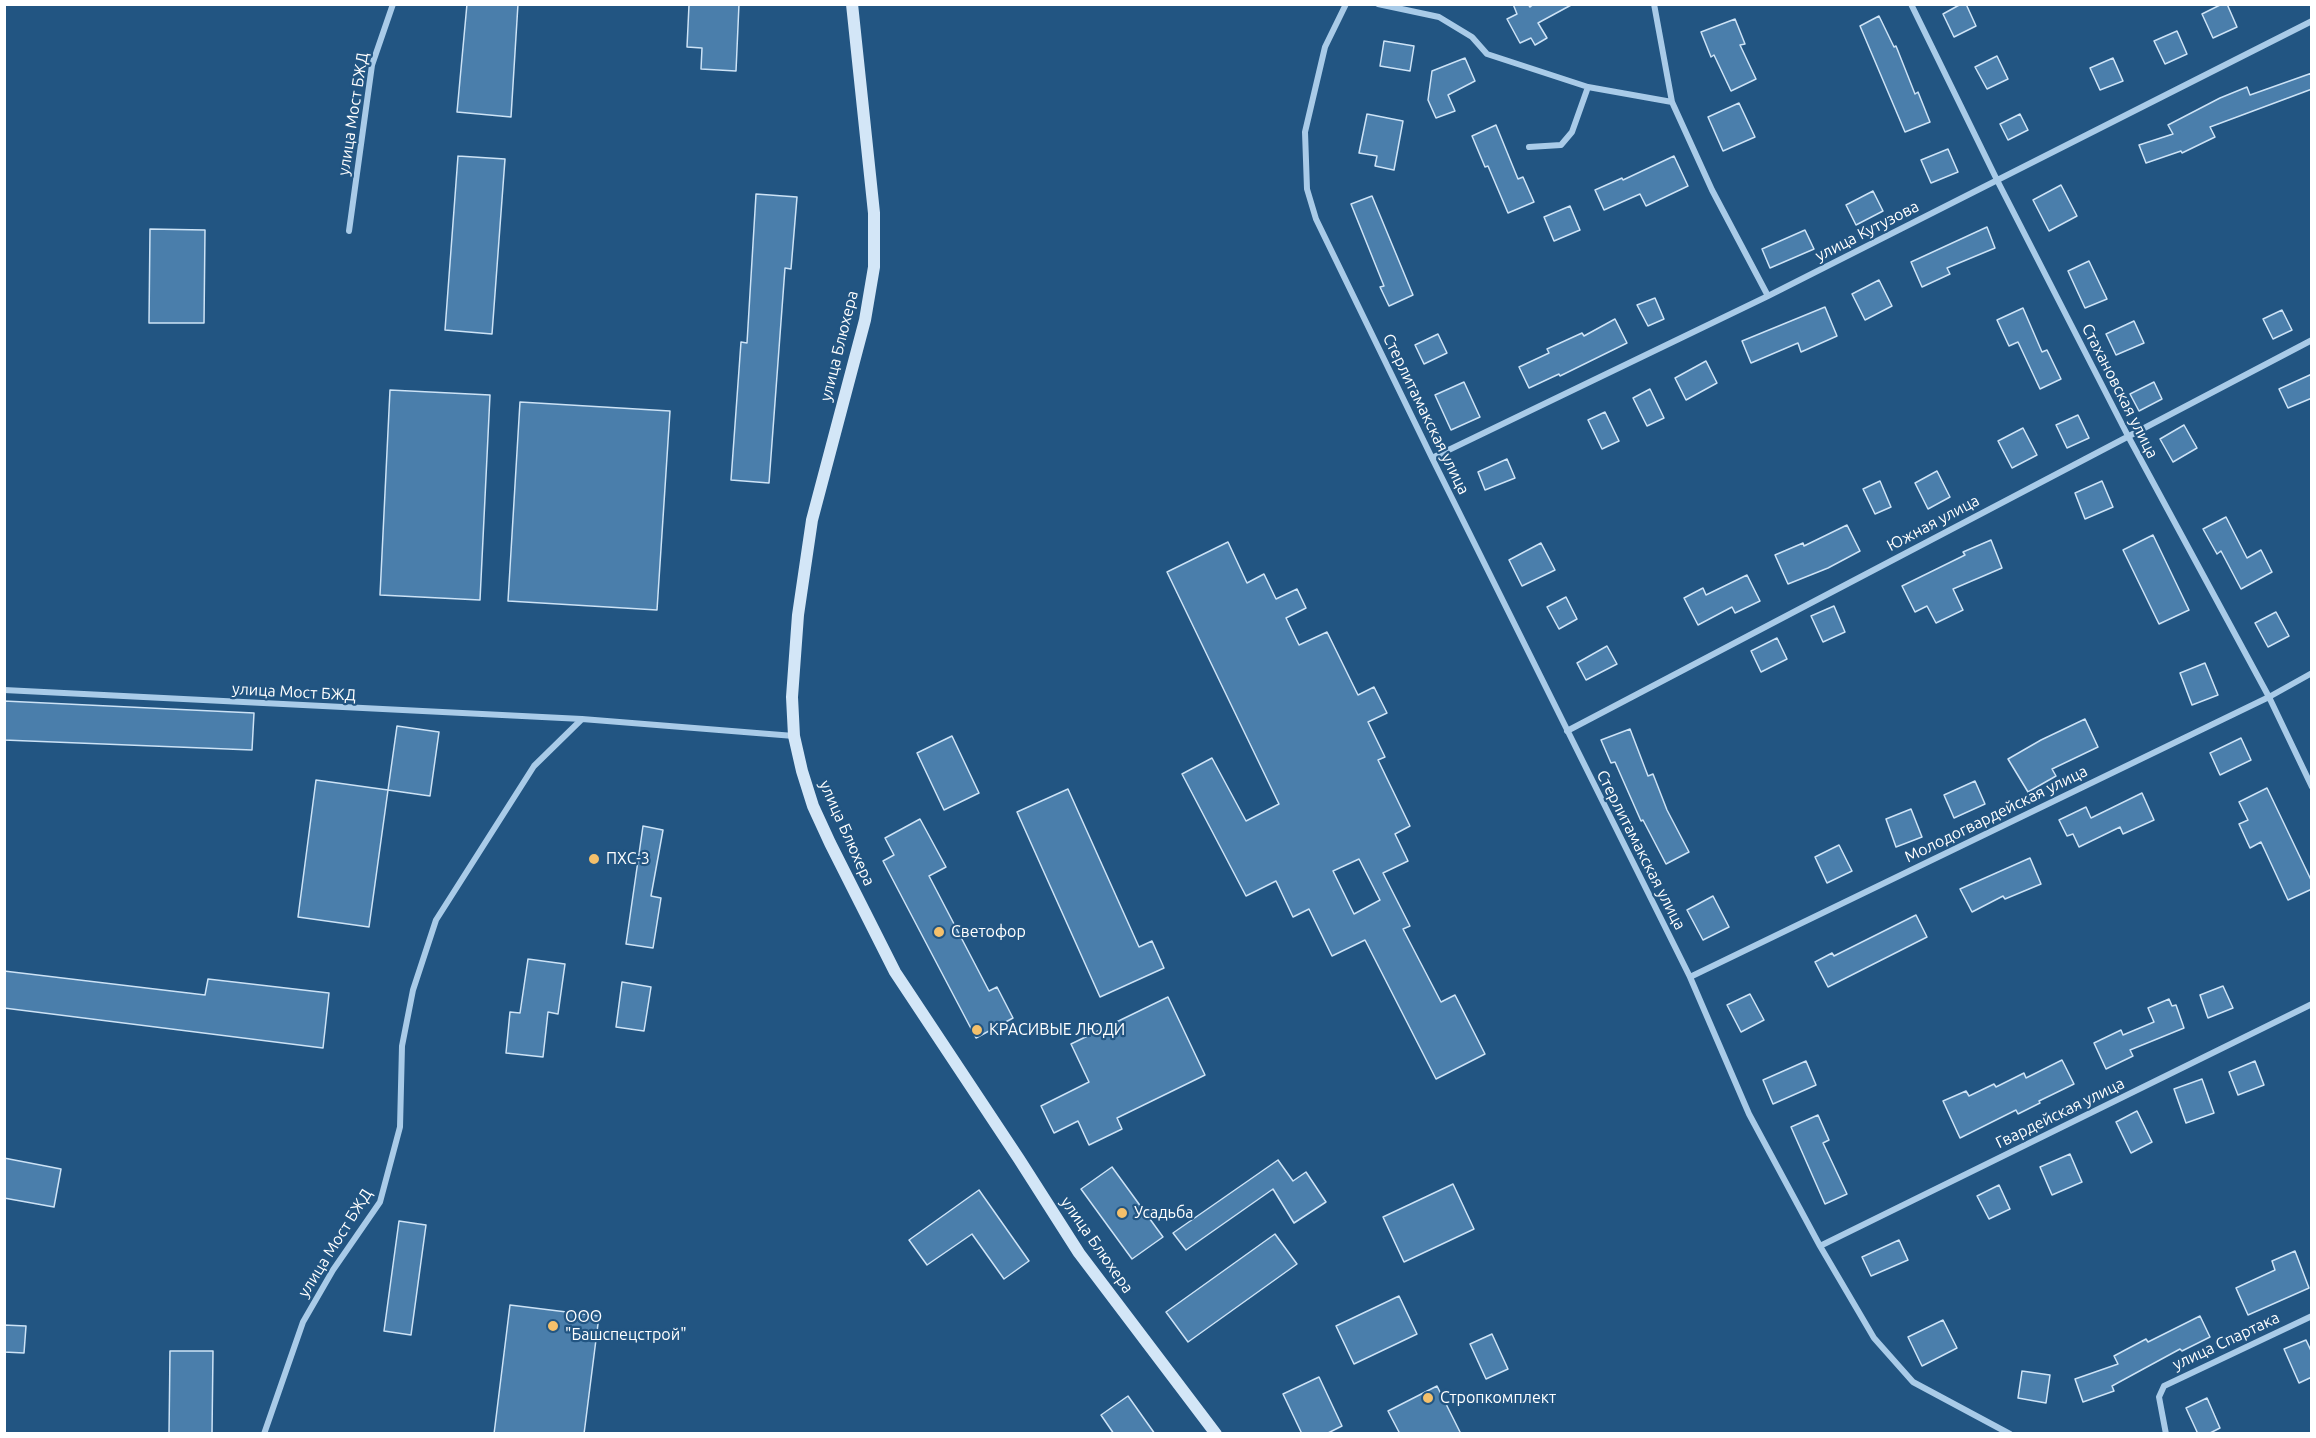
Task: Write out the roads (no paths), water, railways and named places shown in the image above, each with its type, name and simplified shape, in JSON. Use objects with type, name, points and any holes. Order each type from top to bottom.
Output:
[{"type":"main road","name":"улица Блюхера","points":[[852,4],[873,202],[874,267],[865,320],[812,520],[798,615],[792,697],[794,736],[802,771],[813,806],[895,972],[1079,1253],[1216,1434]]},
{"type":"street","name":"улица Мост БЖД","points":[[349,231],[372,65],[393,4]]},
{"type":"street","name":"Стерлитамакская улица","points":[[1346,4],[1325,47],[1305,132],[1307,189],[1316,219],[1690,977],[1749,1114],[1820,1246],[1874,1338],[1913,1382],[2010,1434]]},
{"type":"street","points":[[1378,4],[1439,17],[1472,37],[1488,54],[1588,87],[1672,102]]},
{"type":"street","points":[[1654,4],[1672,102],[1712,190],[1768,296]]},
{"type":"street","name":"Стахановская улица","points":[[1911,4],[1997,180],[2128,436],[2269,697],[2312,787]]},
{"type":"street","name":"улица Кутузова","points":[[1432,458],[1768,296],[2312,21]]},
{"type":"street","points":[[1529,147],[1561,145],[1572,132],[1588,87]]},
{"type":"street","name":"Южная улица","points":[[1567,731],[2312,340]]},
{"type":"street","name":"Молодогвардейская улица","points":[[1690,977],[2269,697],[2312,673]]},
{"type":"street","name":"улица Мост БЖД","points":[[4,690],[582,719],[794,736]]},
{"type":"street","name":"улица Мост БЖД","points":[[264,1434],[303,1322],[333,1270],[380,1202],[400,1127],[402,1046],[413,990],[436,920],[534,766],[582,719]]},
{"type":"street","name":"Гвардейская улица","points":[[1820,1246],[2312,1004]]},
{"type":"street","name":"улица Спартака","points":[[2166,1434],[2159,1397],[2164,1386],[2312,1316]]},
{"type":"place","name":"ПХС-3","points":[[594,859]]},
{"type":"place","name":"Светофор","points":[[939,932]]},
{"type":"place","name":"КРАСИВЫЕ ЛЮДИ","points":[[977,1030]]},
{"type":"place","name":"Усадьба","points":[[1122,1213]]},
{"type":"place","name":"ООО \"Башспецстрой\"","points":[[553,1326]]},
{"type":"place","name":"Стропкомплект","points":[[1428,1398]]}]
